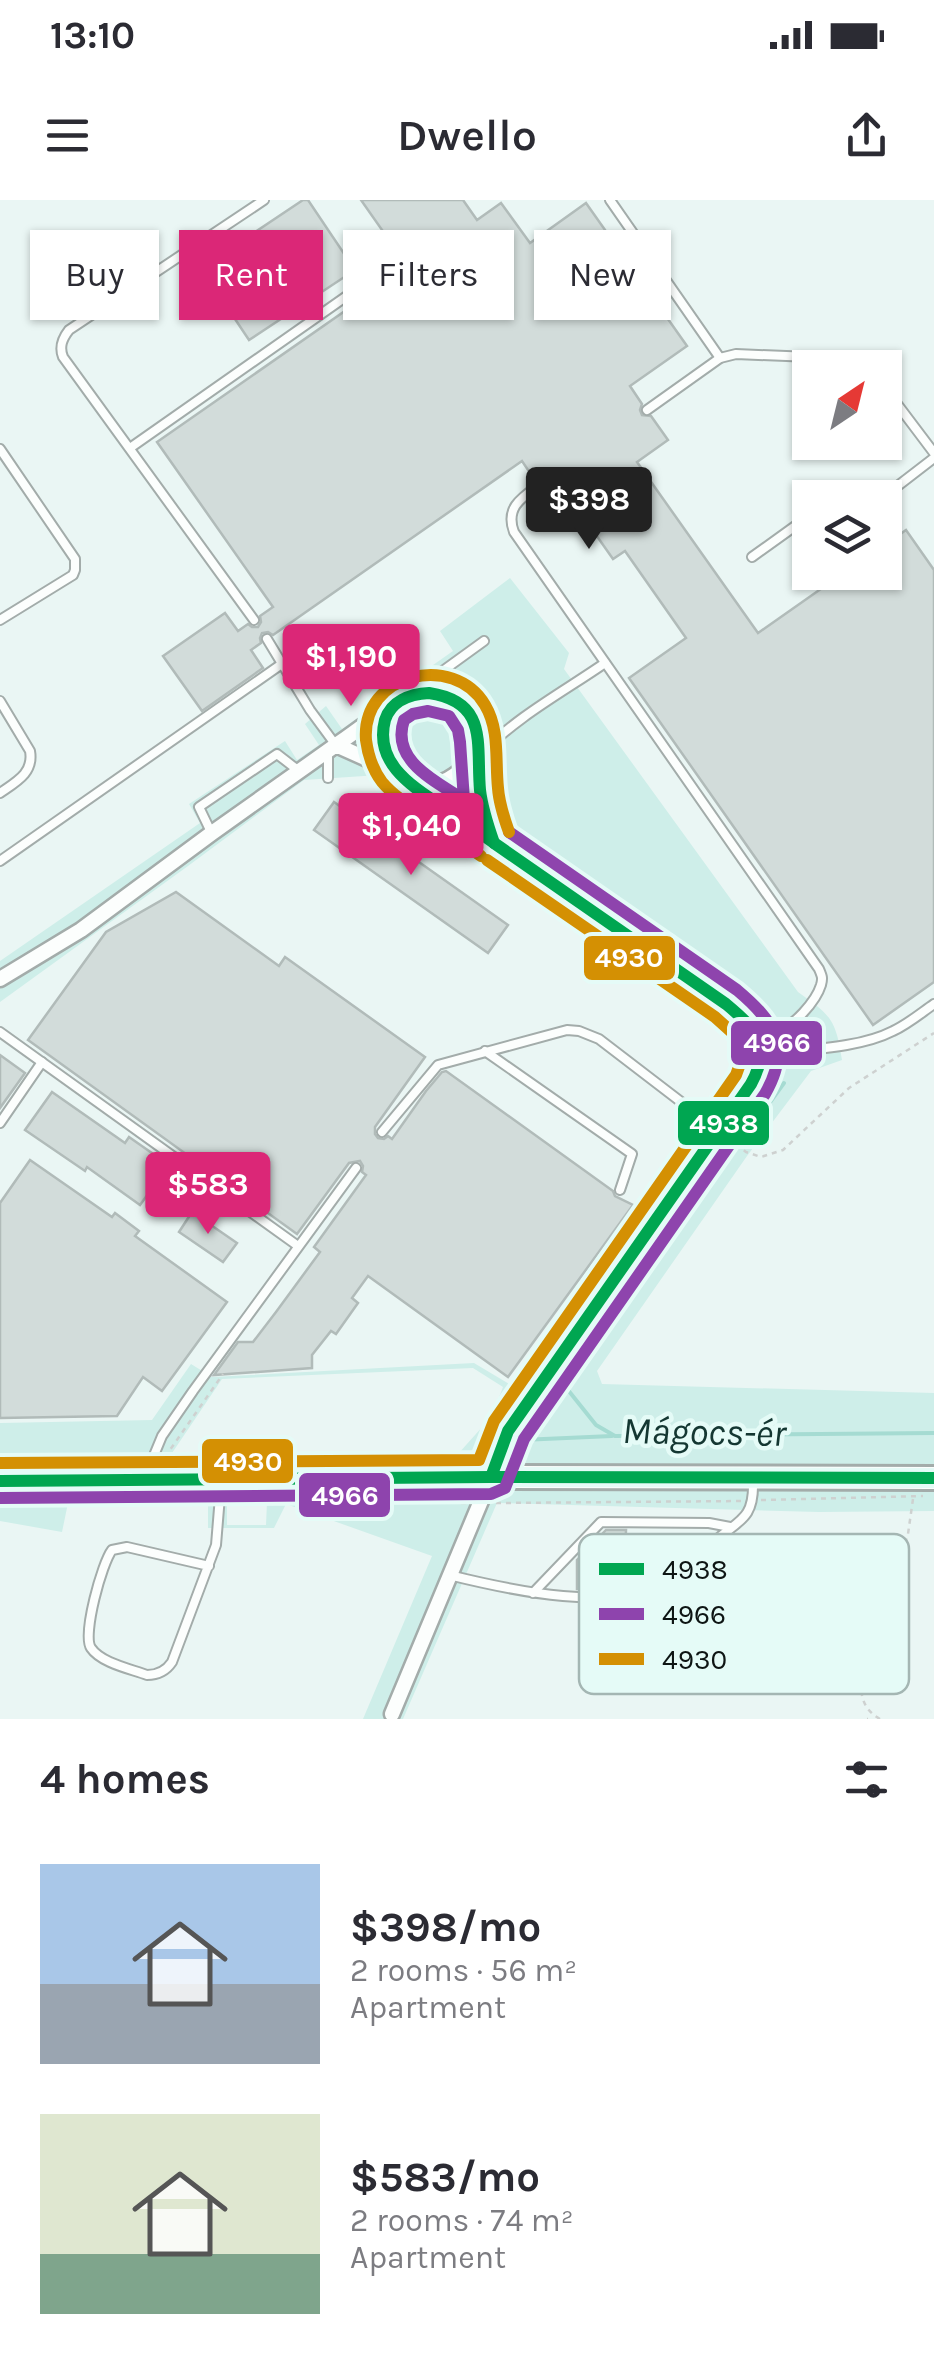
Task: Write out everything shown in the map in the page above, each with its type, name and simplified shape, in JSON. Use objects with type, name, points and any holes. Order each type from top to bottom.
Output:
[{"type":"main road","points":[[0,1481],[148,1471],[220,1489],[491,1478],[754,1489],[920,1485]]},
{"type":"street","points":[[0,979],[81,930],[212,832],[403,700],[428,692],[458,701],[477,726],[483,812],[494,844]]},
{"type":"street","points":[[390,709],[385,748],[396,772]]},
{"type":"street","points":[[332,749],[396,772],[714,996],[747,1022],[758,1036],[762,1050],[760,1069],[751,1084],[508,1431],[392,1714]]},
{"type":"street","points":[[412,784],[446,782],[481,754]]},
{"type":"lane","points":[[254,620],[63,357],[61,344],[69,330],[264,200]]},
{"type":"lane","points":[[610,200],[720,358]]},
{"type":"lane","points":[[130,448],[343,299]]},
{"type":"lane","points":[[647,410],[720,358],[736,354],[792,356]]},
{"type":"lane","points":[[902,411],[934,455],[902,481]]},
{"type":"lane","points":[[0,449],[76,564],[72,576],[0,620]]},
{"type":"lane","points":[[539,485],[517,502],[510,522],[514,532],[820,969],[821,986],[751,1084]]},
{"type":"lane","points":[[752,557],[792,528]]},
{"type":"lane","points":[[0,861],[326,633]]},
{"type":"lane","points":[[267,639],[332,749],[328,778]]},
{"type":"lane","points":[[403,700],[484,641]]},
{"type":"lane","points":[[481,754],[521,719],[605,663]]},
{"type":"lane","points":[[0,701],[32,758],[22,778],[0,794]]},
{"type":"lane","points":[[212,832],[199,807],[277,754],[300,771]]},
{"type":"lane","points":[[773,1054],[878,1037],[934,1004]]},
{"type":"lane","points":[[747,1022],[764,1030],[777,1030],[800,1016]]},
{"type":"lane","points":[[382,1132],[438,1066],[567,1030],[580,1030],[599,1040],[719,1131]]},
{"type":"lane","points":[[0,1032],[298,1246]]},
{"type":"lane","points":[[485,1051],[632,1154],[620,1190]]},
{"type":"lane","points":[[0,1122],[42,1062]]},
{"type":"lane","points":[[148,1471],[162,1436],[192,1390],[356,1168]]},
{"type":"lane","points":[[209,1566],[127,1547],[112,1550],[105,1561],[88,1632],[89,1646],[100,1657],[147,1675],[162,1672],[172,1662],[209,1566],[216,1545],[220,1489]]},
{"type":"lane","points":[[722,1534],[748,1514],[754,1489]]},
{"type":"lane","points":[[590,1534],[602,1522],[708,1523],[730,1527]]},
{"type":"lane","points":[[532,1593],[579,1545]]},
{"type":"lane","points":[[449,1575],[506,1589],[579,1595]]},
{"type":"path","points":[[734,1143],[761,1157],[783,1150],[849,1088],[934,1033]]},
{"type":"path","points":[[148,1471],[162,1460],[223,1374]]},
{"type":"path","points":[[220,1489],[480,1503],[754,1489],[920,1485],[934,1492]]},
{"type":"path","points":[[908,1534],[920,1485]]},
{"type":"path","points":[[862,1694],[864,1705],[880,1719]]},
{"type":"shaded area","points":[[510,578],[569,653],[564,669],[798,992],[830,1020],[840,1047],[842,1060],[811,1071],[747,1156],[597,1371],[602,1384],[934,1393],[934,1511],[819,1512],[497,1503],[403,1719],[363,1719],[432,1556],[286,1504],[274,1528],[208,1528],[208,1501],[68,1503],[62,1532],[0,1521],[0,1423],[152,1420],[191,1364],[212,1377],[474,1363],[516,1388],[699,1131],[679,1115],[691,1097],[713,1112],[745,1066],[739,1029],[379,775],[304,780],[0,1002],[0,961],[200,823],[189,804],[285,741],[297,760],[319,745],[305,724],[326,706],[342,729],[453,651],[440,631]],"holes":[[[473,1368],[503,1387],[492,1416],[458,1454],[168,1459],[222,1379]],[[227,1502],[267,1502],[266,1525],[227,1525]]]},
{"type":"building","points":[[308,200],[343,252],[343,278],[323,291],[323,230],[258,230]]},
{"type":"building","points":[[361,200],[463,200],[477,220],[501,203],[530,243],[534,240],[534,320],[669,320],[687,346],[630,386],[642,404],[642,415],[651,416],[668,440],[637,462],[758,633],[819,590],[902,590],[902,533],[906,530],[934,570],[934,982],[873,1025],[629,678],[686,638],[625,551],[613,559],[575,505],[560,515],[543,491],[546,481],[534,479],[522,461],[273,635],[262,633],[261,643],[251,650],[263,668],[202,711],[163,656],[225,613],[238,631],[248,624],[258,627],[260,616],[273,607],[157,442],[343,312],[343,320],[514,320],[514,230],[382,230]]},
{"type":"building","points":[[586,203],[605,230],[548,230]]},
{"type":"building","points":[[236,320],[279,320],[249,340]]},
{"type":"building","points":[[334,802],[508,925],[488,953],[314,830]]},
{"type":"building","points":[[176,892],[279,966],[285,957],[425,1057],[375,1127],[378,1138],[392,1139],[426,1091],[446,1071],[615,1196],[633,1205],[508,1377],[368,1276],[352,1298],[358,1303],[336,1334],[331,1331],[312,1355],[312,1368],[214,1375],[238,1342],[253,1342],[276,1312],[320,1252],[314,1247],[366,1175],[360,1161],[349,1163],[297,1234],[28,1040],[106,932]]},
{"type":"building","points":[[0,1055],[25,1073],[0,1108]]},
{"type":"building","points":[[52,1092],[125,1143],[129,1137],[169,1165],[140,1205],[25,1130]]},
{"type":"building","points":[[30,1160],[112,1217],[115,1213],[139,1231],[135,1236],[227,1302],[162,1391],[143,1377],[117,1416],[0,1418],[0,1203]]},
{"type":"building","points":[[192,1212],[237,1243],[223,1262],[179,1232]]},
{"type":"building","points":[[606,1530],[626,1530],[626,1534],[602,1534]]},
{"type":"waterway","points":[[493,769],[497,799],[510,832],[770,1017]]},
{"type":"waterway","name":"Mágocs-ér","points":[[784,1083],[569,1379],[568,1390],[596,1425],[615,1436],[934,1433]]},
{"type":"waterway","points":[[521,1440],[612,1436]]},
{"type":"transit line","name":"4930","points":[[481,856],[394,794],[376,772],[366,740],[368,717],[378,699],[393,686],[432,675],[453,679],[471,689],[485,705],[495,735],[499,794],[509,832]]},
{"type":"transit line","name":"4938","points":[[429,693],[462,705],[476,728],[481,797],[494,843],[412,785],[385,751],[385,720],[392,708],[408,697],[429,693]]},
{"type":"transit line","name":"4966","points":[[428,711],[449,716],[458,730],[464,800],[418,768],[404,747],[404,720],[428,711]]},
{"type":"transit line","name":"4966","points":[[0,1498],[491,1494],[505,1488],[524,1439],[765,1094],[778,1049],[770,1025],[737,990],[509,832]]},
{"type":"transit line","name":"4938","points":[[491,1477],[508,1431],[751,1084],[760,1059],[753,1030],[726,1004],[494,843]]},
{"type":"transit line","name":"4930","points":[[0,1463],[479,1460],[494,1421],[736,1075],[744,1053],[735,1035],[715,1017],[487,860]]},
{"type":"transit line","name":"4938","points":[[0,1481],[934,1478]]}]
